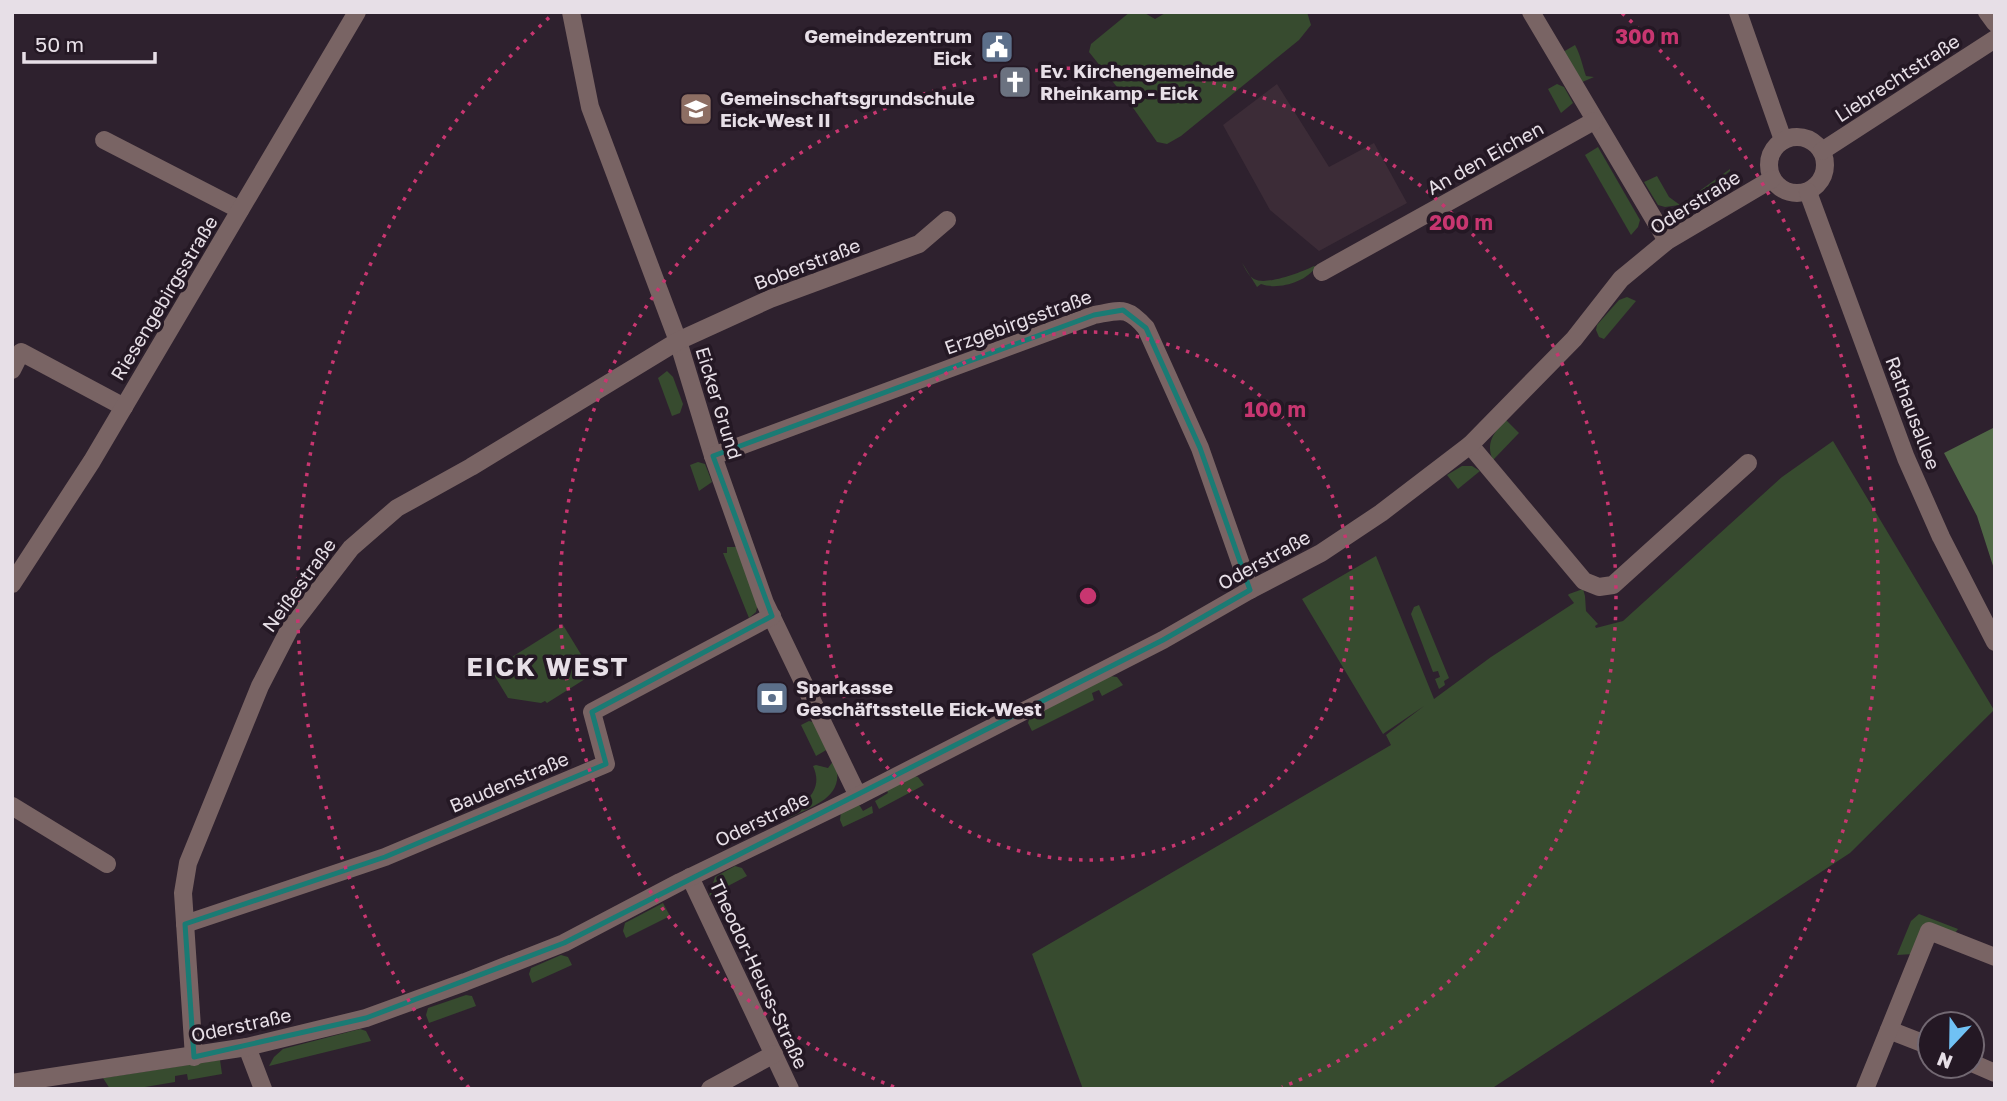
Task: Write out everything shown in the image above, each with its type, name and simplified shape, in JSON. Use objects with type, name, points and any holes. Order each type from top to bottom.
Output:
[{"type":"street","name":"Riesengebirgsstraße","points":[[12,584],[92,461],[357,12]]},
{"type":"street","name":"Eicker Grund","points":[[571,12],[590,107],[678,341],[713,456],[772,616],[858,796]]},
{"type":"street","points":[[1531,12],[1667,241]]},
{"type":"street","points":[[1738,12],[1783,140]]},
{"type":"street","points":[[1987,12],[1995,23]]},
{"type":"street","name":"Liebrechtstraße","points":[[1822,151],[1995,39]]},
{"type":"street","name":"An den Eichen","points":[[1322,272],[1594,121]]},
{"type":"street","points":[[1805,138],[1822,151],[1825,171],[1819,184],[1808,192],[1783,191],[1772,179],[1768,168],[1769,157],[1783,140],[1805,138]]},
{"type":"street","name":"Riesengebirgsstraße","points":[[104,140],[240,210]]},
{"type":"street","name":"Oderstraße","points":[[12,1083],[247,1047],[366,1018],[465,982],[564,943],[1163,640],[1250,590],[1321,554],[1381,513],[1470,445],[1574,338],[1621,279],[1667,241],[1772,179]]},
{"type":"street","name":"Rathausallee","points":[[1808,192],[1906,458],[1941,537],[1995,642]]},
{"type":"street","name":"Boberstraße","points":[[678,341],[771,299],[919,244],[947,220]]},
{"type":"street","name":"Erzgebirgsstraße","points":[[713,456],[1094,316],[1123,310],[1133,313],[1152,340],[1200,448],[1250,590]]},
{"type":"street","name":"Neißestraße","points":[[194,1057],[183,893],[188,863],[260,686],[291,625],[351,548],[397,508],[471,467],[678,341]]},
{"type":"street","name":"Riesengebirgsstraße","points":[[12,370],[21,352],[124,407]]},
{"type":"street","points":[[1470,445],[1584,581],[1599,587],[1613,585],[1748,463]]},
{"type":"street","name":"Baudenstraße","points":[[185,924],[385,857],[606,764],[592,712],[772,616]]},
{"type":"street","points":[[12,806],[107,864]]},
{"type":"street","name":"Theodor-Heuss-Straße","points":[[690,877],[790,1089]]},
{"type":"street","points":[[1865,1089],[1929,931],[1995,957]]},
{"type":"street","points":[[1889,1030],[1916,1041]]},
{"type":"street","points":[[247,1047],[263,1089]]},
{"type":"street","points":[[710,1089],[774,1054]]},
{"type":"highlighted area","points":[[1123,310],[1146,328],[1200,448],[1250,590],[1163,640],[564,943],[366,1018],[194,1057],[185,924],[385,857],[606,764],[592,712],[772,616],[713,456],[1094,315]]},
{"type":"shaded area","points":[[1277,84],[1329,167],[1374,143],[1407,203],[1319,251],[1270,210],[1223,125]]},
{"type":"green space","points":[[1130,12],[1143,12],[1155,19],[1167,12],[1307,12],[1311,25],[1299,40],[1181,136],[1167,144],[1157,142],[1089,52],[1091,44]]},
{"type":"green space","points":[[1575,45],[1586,76],[1594,77],[1580,83],[1563,52]]},
{"type":"green space","points":[[1557,84],[1564,87],[1573,103],[1561,113],[1548,89]]},
{"type":"green space","points":[[1598,147],[1640,220],[1631,235],[1585,155]]},
{"type":"green space","points":[[1730,169],[1705,191],[1680,205]]},
{"type":"green space","points":[[1657,176],[1669,197],[1680,205],[1658,205],[1644,182]]},
{"type":"green space","points":[[1316,267],[1298,281],[1283,285],[1261,284],[1257,287],[1250,276],[1260,281],[1275,280]]},
{"type":"green space","points":[[1627,297],[1636,301],[1604,339],[1599,337],[1597,325],[1619,300]]},
{"type":"green space","points":[[667,371],[673,377],[683,404],[680,413],[672,416],[658,378]]},
{"type":"green space","points":[[1506,420],[1519,433],[1493,460],[1490,443]]},
{"type":"green space","points":[[1995,427],[1995,572],[1977,516],[1944,453]]},
{"type":"green space","points":[[1833,441],[1994,710],[1850,853],[1491,1089],[1083,1089],[1032,954],[1391,745],[1386,735],[1424,706],[1383,734],[1302,599],[1376,556],[1434,699],[1491,657],[1574,603],[1569,594],[1583,589],[1586,611],[1598,624],[1596,628],[1623,621],[1782,477]]},
{"type":"green space","points":[[698,462],[705,464],[712,482],[699,491],[690,465]]},
{"type":"green space","points":[[1462,466],[1472,466],[1480,471],[1458,489],[1447,475]]},
{"type":"green space","points":[[727,547],[736,547],[758,603],[756,612],[749,618],[723,553],[727,553]]},
{"type":"green space","points":[[1419,605],[1449,678],[1439,689],[1435,679],[1440,677],[1438,671],[1433,672],[1411,614],[1414,607]]},
{"type":"green space","points":[[563,625],[593,674],[547,703],[508,698],[491,670]]},
{"type":"green space","points":[[1110,676],[1117,677],[1123,685],[1102,696],[1099,690],[1092,693],[1094,700],[1032,731],[1028,723],[1030,716]]},
{"type":"green space","points":[[813,722],[828,749],[816,756],[801,725]]},
{"type":"green space","points":[[834,760],[837,782],[833,791],[818,803],[789,818],[787,812],[806,800],[815,789],[816,774],[813,766],[828,768]]},
{"type":"green space","points":[[914,776],[924,785],[879,809],[875,801],[888,793],[886,789]]},
{"type":"green space","points":[[858,803],[863,811],[872,806],[873,813],[843,827],[841,812]]},
{"type":"green space","points":[[735,866],[742,868],[747,876],[709,896],[715,877]]},
{"type":"green space","points":[[663,903],[670,916],[626,938],[623,931],[625,923]]},
{"type":"green space","points":[[1919,914],[1958,929],[1913,954],[1897,955],[1911,921]]},
{"type":"green space","points":[[561,955],[568,957],[572,965],[532,983],[529,974],[531,968]]},
{"type":"green space","points":[[466,995],[472,996],[476,1006],[429,1023],[426,1015],[428,1008]]},
{"type":"green space","points":[[360,1029],[366,1031],[371,1041],[269,1066],[283,1049]]},
{"type":"green space","points":[[220,1060],[222,1074],[188,1080],[187,1074],[175,1076],[175,1082],[133,1089],[110,1089],[103,1078]]},
{"type":"place","name":"Gemeindezentrum Eick","points":[[997,47]]},
{"type":"place","name":"Ev. Kirchengemeinde Rheinkamp - Eick","points":[[1015,82]]},
{"type":"place","name":"Gemeinschaftsgrundschule Eick-West II","points":[[696,109]]},
{"type":"place","name":"Sparkasse Geschäftsstelle Eick-West","points":[[772,698]]},
{"type":"district","name":"EICK WEST","points":[[548,667]]}]
